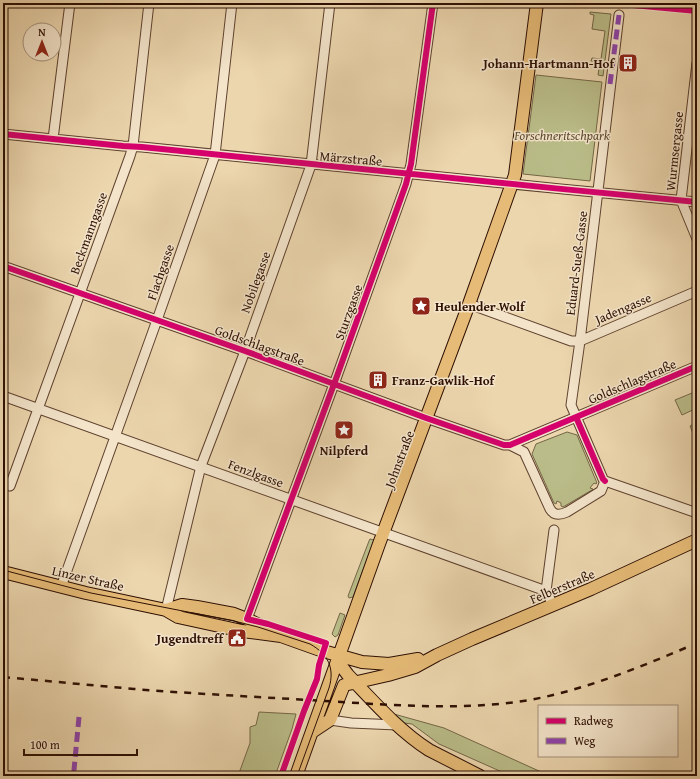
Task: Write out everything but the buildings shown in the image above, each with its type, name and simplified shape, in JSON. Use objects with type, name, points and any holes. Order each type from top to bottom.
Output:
[{"type":"main road","name":"Johnstraße","points":[[296,776],[512,184],[519,145],[537,3]]},
{"type":"main road","name":"Felberstraße","points":[[354,682],[388,675],[415,667],[472,639],[591,589],[697,540]]},
{"type":"main road","name":"Linzer Straße","points":[[3,572],[61,587],[166,610],[178,617],[242,631],[281,636]]},
{"type":"main road","name":"Linzer Straße","points":[[166,610],[182,605],[234,614],[281,636],[339,656]]},
{"type":"main road","name":"Felberstraße","points":[[339,656],[362,662],[389,664],[437,655]]},
{"type":"main road","points":[[339,656],[342,667],[354,682],[397,725],[429,750],[480,776]]},
{"type":"main road","points":[[312,732],[330,720],[344,685],[354,682]]},
{"type":"street","points":[[53,139],[70,3]]},
{"type":"street","name":"Beckmanngasse","points":[[10,486],[130,156],[149,3]]},
{"type":"street","name":"Flachgasse","points":[[61,587],[215,155],[232,3]]},
{"type":"street","name":"Nobilegasse","points":[[166,610],[201,466],[311,165],[330,3]]},
{"type":"street","name":"Sturzgasse","points":[[247,619],[334,384],[409,174],[433,3]]},
{"type":"street","name":"Eduard-Sueß-Gasse","points":[[605,481],[571,405],[619,15]]},
{"type":"street","name":"Wurmsergasse","points":[[697,64],[681,200],[697,239]]},
{"type":"street","name":"Märzstraße","points":[[3,134],[697,202]]},
{"type":"street","name":"Goldschlagstraße","points":[[3,266],[504,445],[510,445],[697,366]]},
{"type":"street","name":"Jadengasse","points":[[580,340],[697,292]]},
{"type":"street","points":[[469,304],[571,341],[580,340]]},
{"type":"street","name":"Fenzlgasse","points":[[3,396],[546,591]]},
{"type":"street","name":"Goldschlagstraße","points":[[510,445],[521,450],[525,455],[550,509],[556,514],[562,515],[601,491],[605,481]]},
{"type":"street","points":[[605,481],[697,513]]},
{"type":"street","points":[[553,605],[546,591],[554,530]]},
{"type":"street","points":[[330,720],[351,723],[397,725]]},
{"type":"green space","points":[[590,12],[611,14],[603,76],[598,75],[600,62],[591,61],[592,58],[601,59],[605,31],[592,29],[594,15],[590,14]]},
{"type":"green space","name":"Forschneritschpark","points":[[536,75],[602,82],[590,181],[523,174]]},
{"type":"green space","points":[[697,391],[697,408],[682,415],[675,400]]},
{"type":"green space","points":[[697,422],[697,440],[696,441],[690,426]]},
{"type":"green space","points":[[567,432],[577,435],[597,483],[594,483],[590,488],[593,489],[592,490],[563,507],[561,506],[561,503],[557,501],[556,504],[554,503],[532,454],[536,444]]},
{"type":"green space","points":[[370,539],[374,540],[353,597],[349,598],[348,596]]},
{"type":"green space","points":[[340,613],[345,615],[338,635],[335,637],[332,634]]},
{"type":"green space","points":[[259,712],[296,714],[275,776],[238,776],[250,743],[250,727],[256,725]]},
{"type":"green space","points":[[394,714],[444,728],[550,776],[511,776],[439,744],[412,724],[401,721]]},
{"type":"tram line","points":[[3,570],[91,593],[234,621],[258,627],[310,644],[316,648],[326,657],[330,668],[331,681],[297,776]]},
{"type":"railway","points":[[3,677],[134,689],[229,695],[402,705],[479,705],[530,700],[573,690],[636,668],[697,643]]},
{"type":"marked path","points":[[610,84],[619,15]]},
{"type":"marked path","points":[[79,717],[74,770],[81,776]]},
{"type":"cycle path","points":[[281,776],[317,679],[319,665],[326,643],[268,624],[247,619],[406,184],[411,164],[433,3]]},
{"type":"cycle path","points":[[611,3],[697,11]]},
{"type":"cycle path","points":[[3,134],[697,202]]},
{"type":"cycle path","points":[[3,266],[245,351],[426,418],[504,445],[510,445],[697,366]]},
{"type":"cycle path","points":[[576,417],[605,481]]},
{"type":"place","name":"Johann-Hartmann-Hof","points":[[628,63]]},
{"type":"place","name":"Heulender Wolf","points":[[421,306]]},
{"type":"place","name":"Franz-Gawlik-Hof","points":[[378,380]]},
{"type":"place","name":"Nilpferd","points":[[344,430]]},
{"type":"place","name":"Jugendtreff","points":[[237,638]]}]
